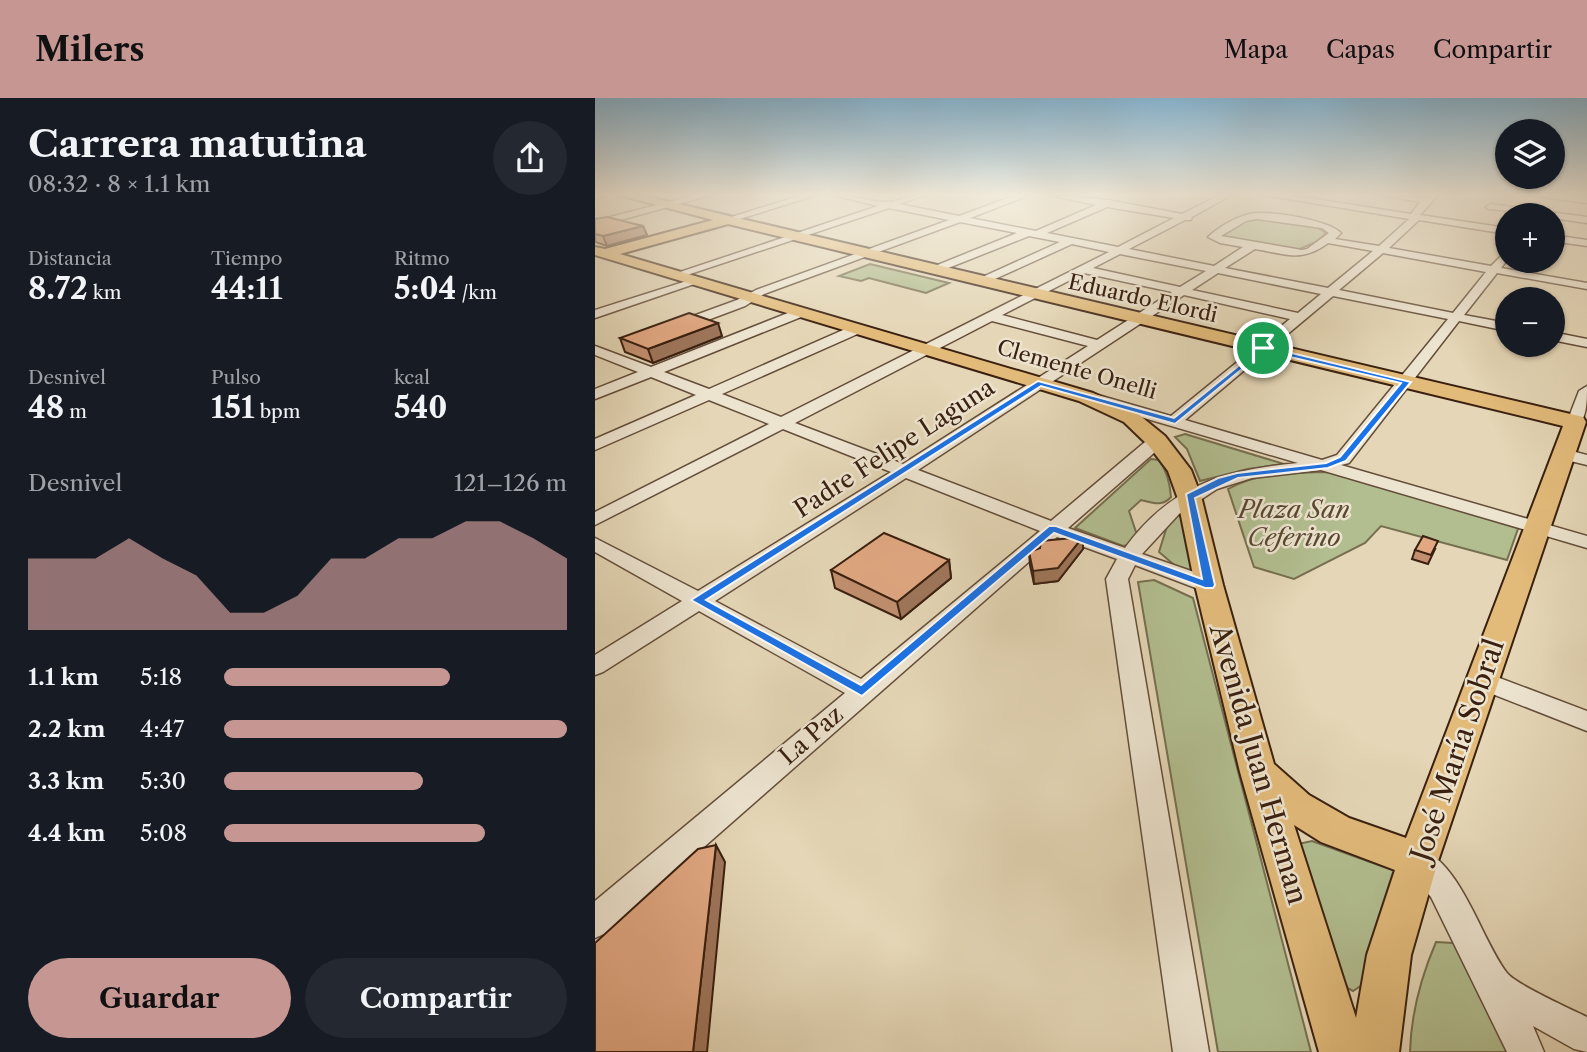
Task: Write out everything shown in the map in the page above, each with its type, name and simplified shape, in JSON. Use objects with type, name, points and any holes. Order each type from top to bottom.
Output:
[{"type":"main road","points":[[598,254],[657,239]]},
{"type":"main road","name":"Eduardo Elordi","points":[[802,239],[1407,382],[1582,408]]},
{"type":"main road","name":"Clemente Onelli","points":[[598,254],[1086,397]]},
{"type":"main road","name":"Avenida Juan Herman","points":[[1086,397],[1166,431],[1189,496],[1209,585],[1258,772],[1343,1052]]},
{"type":"main road","name":"José María Sobral","points":[[1375,1052],[1389,955],[1417,861],[1538,527],[1576,457],[1582,408]]},
{"type":"main road","points":[[1258,772],[1296,807],[1335,830],[1374,847],[1417,861]]},
{"type":"street","points":[[677,275],[791,239]]},
{"type":"street","points":[[666,330],[908,239]]},
{"type":"street","points":[[934,270],[1018,239]]},
{"type":"street","points":[[1059,239],[1495,324]]},
{"type":"street","points":[[595,519],[1143,239]]},
{"type":"street","points":[[1191,1052],[1117,579],[1159,520],[1189,496],[1221,480],[1237,476],[1328,465],[1343,459],[1495,269],[1326,240],[1310,252],[1302,253],[1220,239]]},
{"type":"street","name":"La Paz","points":[[595,922],[1052,528],[1393,239]]},
{"type":"street","points":[[1565,240],[1587,243]]},
{"type":"street","points":[[982,281],[1070,241]]},
{"type":"street","name":"Padre Felipe Laguna","points":[[595,666],[905,471],[1252,246]]},
{"type":"street","points":[[1081,270],[1300,317]]},
{"type":"street","points":[[1517,273],[1587,286]]},
{"type":"street","points":[[595,314],[697,281]]},
{"type":"street","points":[[595,394],[802,312]]},
{"type":"street","points":[[989,316],[1099,345]]},
{"type":"street","points":[[595,445],[857,329]]},
{"type":"street","points":[[1565,339],[1587,343]]},
{"type":"street","points":[[602,352],[1052,528],[1209,585]]},
{"type":"street","name":"Clemente Onelli","points":[[1166,431],[1328,465],[1587,542]]},
{"type":"street","points":[[595,544],[862,691]]},
{"type":"street","points":[[1481,680],[1587,721]]},
{"type":"street","points":[[1417,861],[1442,887],[1496,988],[1526,1052]]},
{"type":"street","points":[[1496,988],[1587,1036]]},
{"type":"green space","points":[[1224,239],[1320,239],[1297,250]]},
{"type":"green space","points":[[870,264],[949,283],[926,293],[869,278],[861,281],[839,276]]},
{"type":"green space","points":[[1185,434],[1284,464],[1248,469],[1200,481],[1187,449],[1175,437]]},
{"type":"green space","points":[[1151,459],[1159,460],[1164,469],[1171,497],[1161,503],[1141,500],[1129,511],[1137,535],[1128,545],[1123,546],[1075,528]]},
{"type":"green space","name":"Plaza San Ceferino","points":[[1329,472],[1519,526],[1507,560],[1381,526],[1365,543],[1294,579],[1254,567],[1228,489],[1265,476]]},
{"type":"green space","points":[[1182,513],[1192,566],[1190,571],[1179,569],[1159,552],[1168,523]]},
{"type":"green space","points":[[1154,580],[1193,598],[1311,1052],[1218,1052],[1138,582]]},
{"type":"green space","points":[[1312,841],[1395,871],[1362,985],[1353,991],[1338,983],[1298,844]]},
{"type":"green space","points":[[1436,942],[1453,943],[1468,957],[1510,1052],[1410,1052],[1418,996]]},
{"type":"building","points":[[689,313],[718,323],[648,349],[620,338]]},
{"type":"building","points":[[884,533],[949,560],[897,602],[831,570]]},
{"type":"building","points":[[1423,536],[1438,541],[1431,555],[1415,550]]},
{"type":"building","points":[[1083,537],[1058,568],[1033,571],[1029,552],[1040,548],[1041,541]]},
{"type":"building","points":[[716,845],[693,1052],[595,1052],[595,943],[698,849]]},
{"type":"route","points":[[1263,348],[1407,382],[1343,459],[1328,465],[1237,476],[1221,480],[1189,496],[1209,585],[1052,528],[862,691],[697,600],[905,471],[1040,383],[1175,421],[1263,348]]}]
